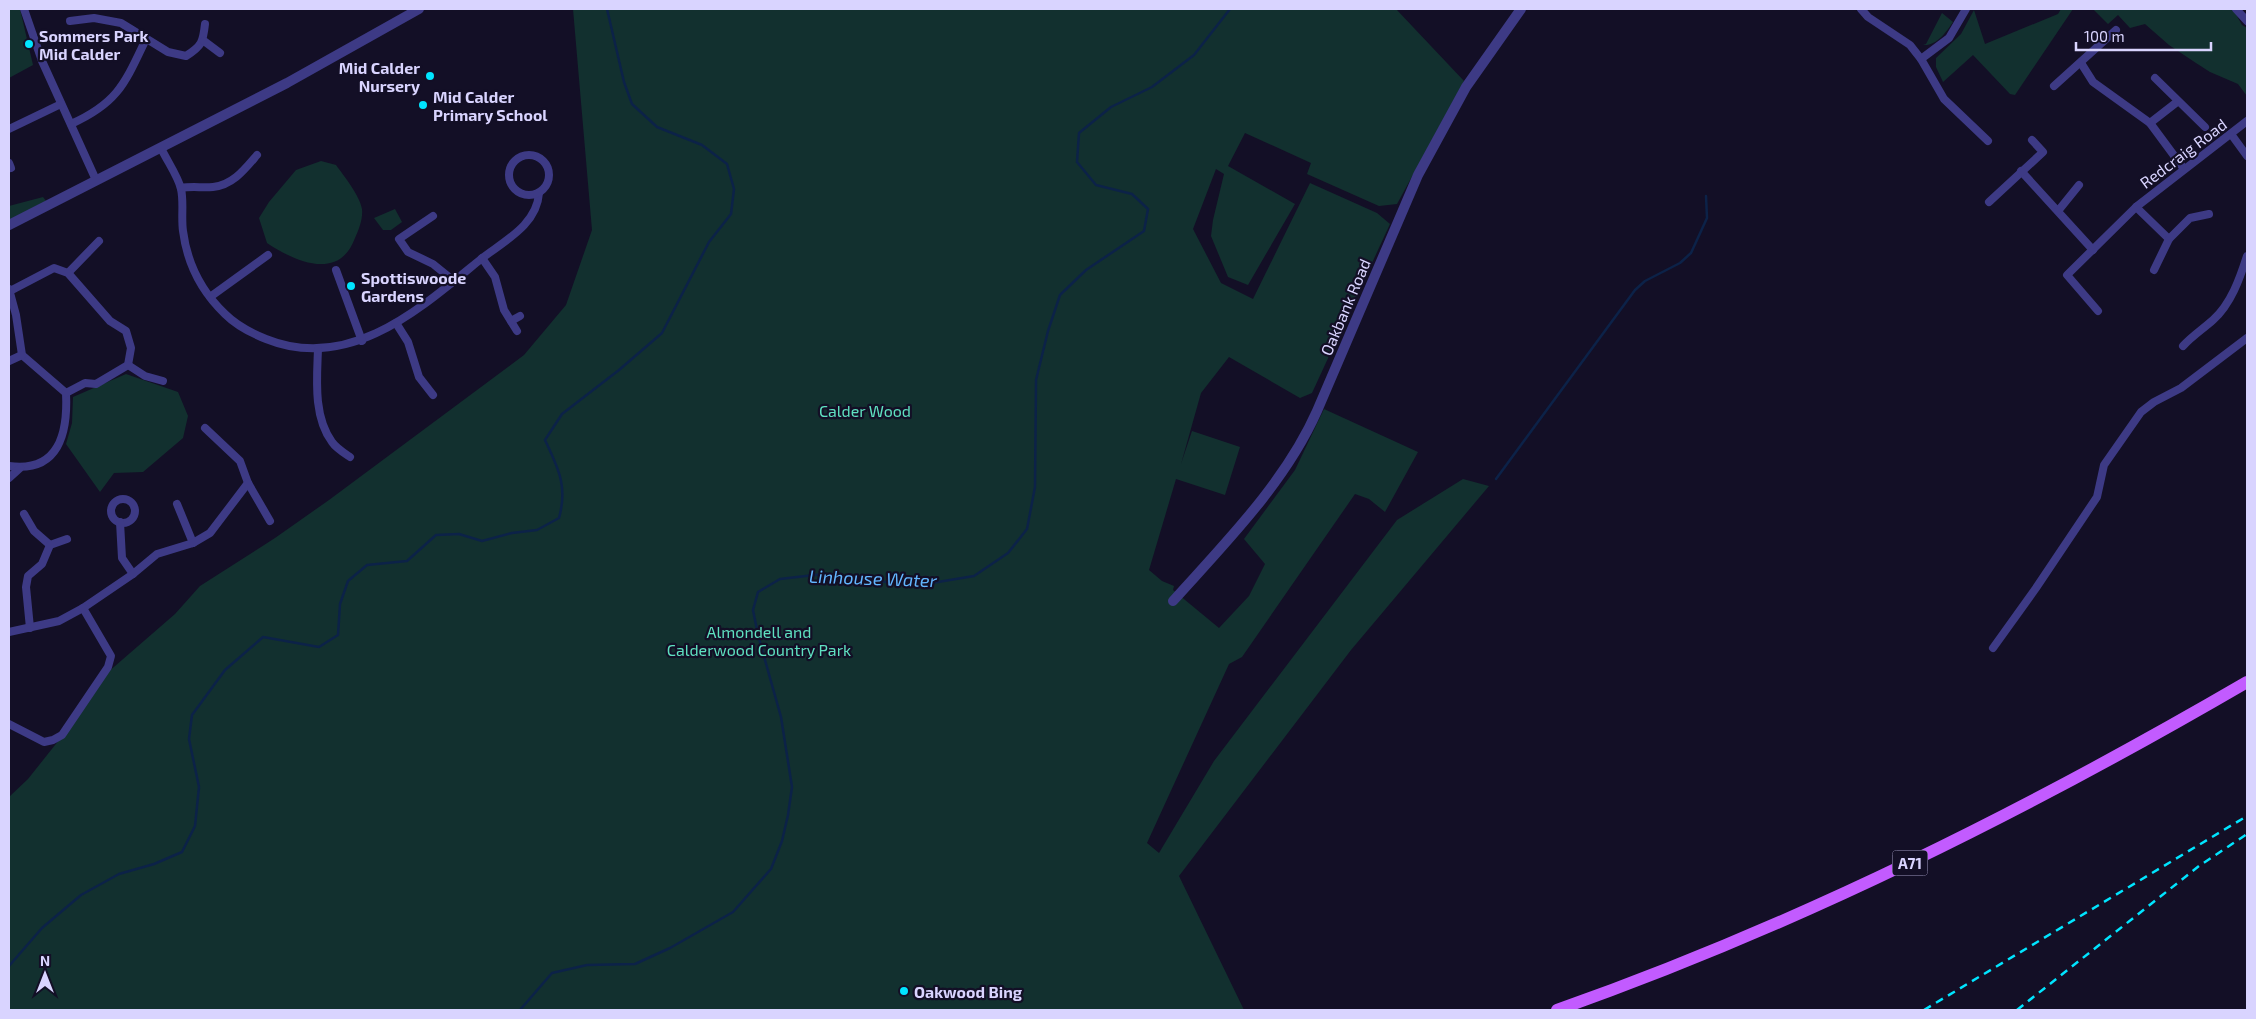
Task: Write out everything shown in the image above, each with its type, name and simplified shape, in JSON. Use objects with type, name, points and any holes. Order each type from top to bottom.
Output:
[{"type":"main road","name":"A71","points":[[1557,1010],[1735,941],[1868,883],[1988,824],[2152,738],[2247,682]]},
{"type":"street","points":[[24,9],[42,61],[96,180]]},
{"type":"street","points":[[9,225],[342,53],[419,9]]},
{"type":"street","name":"Oakbank Road","points":[[1173,601],[1248,515],[1282,472],[1304,436],[1315,415],[1418,175],[1466,87],[1521,9]]},
{"type":"street","points":[[1861,9],[1868,17],[1910,45],[1921,58],[1944,100],[1988,141]]},
{"type":"street","points":[[1921,58],[1949,38],[1966,9]]},
{"type":"street","points":[[2236,9],[2247,21]]},
{"type":"street","points":[[70,21],[94,18],[121,23],[168,52],[186,56],[196,50],[204,41],[205,24]]},
{"type":"street","points":[[2054,86],[2116,30]]},
{"type":"street","points":[[70,124],[91,115],[114,97],[128,75],[146,39]]},
{"type":"street","points":[[204,41],[220,53]]},
{"type":"street","points":[[2081,63],[2093,82],[2150,123],[2184,169]]},
{"type":"street","points":[[2155,78],[2177,102],[2205,127]]},
{"type":"street","points":[[2150,123],[2177,102]]},
{"type":"street","points":[[9,129],[61,104]]},
{"type":"street","name":"Redcraig Road","points":[[2098,311],[2067,275],[2136,207],[2247,122]]},
{"type":"street","points":[[2231,134],[2247,156]]},
{"type":"street","points":[[1989,202],[2043,152],[2032,140]]},
{"type":"street","points":[[161,148],[181,188],[183,230],[187,254],[198,279],[210,297],[225,314],[246,331],[279,344],[318,349],[341,347],[362,341],[396,323],[454,281],[521,228],[538,204],[539,193],[548,182],[549,175],[545,163],[533,155],[518,158],[513,162],[509,172],[510,183],[519,193],[528,196],[539,193]]},
{"type":"street","points":[[181,188],[214,187],[227,184],[238,176],[257,155]]},
{"type":"street","points":[[2021,171],[2093,250]]},
{"type":"street","points":[[2058,211],[2079,185]]},
{"type":"street","name":"Redcraig Road","points":[[2136,207],[2169,239]]},
{"type":"street","points":[[2154,270],[2169,239],[2190,218],[2209,214]]},
{"type":"street","points":[[433,216],[399,239],[408,252],[433,264],[454,281]]},
{"type":"street","points":[[68,274],[99,241]]},
{"type":"street","points":[[210,297],[268,256]]},
{"type":"street","points":[[2183,346],[2213,320],[2224,307],[2233,291],[2247,256]]},
{"type":"street","points":[[482,258],[495,277],[504,310],[517,331]]},
{"type":"street","points":[[9,466],[20,468],[36,464],[54,454],[64,433],[67,412],[66,393],[22,355],[10,290],[50,268],[68,274],[110,321],[126,331],[130,348],[128,365]]},
{"type":"street","points":[[336,270],[362,341]]},
{"type":"street","points":[[511,321],[520,316]]},
{"type":"street","points":[[396,323],[408,342],[419,377],[433,395]]},
{"type":"street","points":[[1993,648],[2097,497],[2104,465],[2141,412],[2154,402],[2181,388],[2247,338]]},
{"type":"street","points":[[318,349],[317,400],[324,426],[332,442],[350,457]]},
{"type":"street","points":[[9,361],[22,355]]},
{"type":"street","points":[[128,365],[145,376],[163,381]]},
{"type":"street","points":[[66,393],[85,383],[96,384],[128,365]]},
{"type":"street","points":[[205,428],[240,461],[248,483],[270,521]]},
{"type":"street","points":[[9,478],[20,468]]},
{"type":"street","points":[[9,632],[59,621],[83,608],[133,574],[157,554],[193,543],[210,533],[248,483]]},
{"type":"street","points":[[177,504],[193,543]]},
{"type":"street","points":[[24,514],[34,530],[50,545]]},
{"type":"street","points":[[120,522],[122,558],[133,574]]},
{"type":"street","points":[[30,628],[26,587],[28,576],[42,564],[50,545],[67,539]]},
{"type":"street","points":[[9,724],[44,742],[53,740],[62,734],[108,667],[111,656],[83,608]]},
{"type":"green space","points":[[9,9],[20,9],[33,65],[9,78]]},
{"type":"green space","name":"Almondell and Calderwood Country Park","points":[[573,9],[1396,9],[1464,81],[1397,204],[1379,206],[1307,174],[1311,163],[1245,133],[1228,166],[1295,204],[1248,285],[1228,277],[1211,236],[1224,174],[1216,169],[1193,229],[1221,283],[1253,299],[1310,183],[1377,213],[1390,224],[1312,393],[1300,398],[1229,357],[1201,393],[1181,464],[1192,431],[1240,447],[1225,495],[1176,479],[1149,570],[1162,581],[1174,586],[1173,590],[1219,628],[1249,596],[1265,564],[1244,539],[1295,470],[1324,409],[1418,452],[1385,512],[1369,499],[1355,494],[1242,657],[1229,664],[1147,843],[1159,853],[1214,761],[1397,520],[1463,479],[1489,486],[1351,650],[1179,876],[1244,1010],[9,1010],[9,797],[28,779],[63,735],[107,673],[175,614],[200,586],[275,538],[329,500],[524,355],[566,305],[592,230]]},
{"type":"green space","points":[[2061,9],[2073,9],[2015,95],[2010,94],[1973,55],[1943,82],[1936,67],[1936,58],[1961,34],[1974,10],[1985,44],[2058,14]]},
{"type":"green space","points":[[2093,9],[2233,9],[2242,25],[2247,28],[2247,96],[2238,84],[2210,72],[2196,63],[2169,45],[2145,24],[2130,28],[2118,15],[2108,24]]},
{"type":"green space","points":[[1942,13],[1953,22],[1937,41],[1923,45],[1926,44]]},
{"type":"green space","points":[[321,161],[336,165],[355,192],[361,204],[362,213],[358,231],[348,252],[338,260],[327,264],[315,264],[290,256],[267,243],[259,218],[269,202],[296,170]]},
{"type":"green space","points":[[43,197],[46,201],[9,220],[9,206]]},
{"type":"green space","points":[[395,209],[402,222],[391,230],[383,230],[374,218]]},
{"type":"green space","points":[[126,374],[178,392],[188,416],[183,438],[143,472],[114,473],[100,492],[66,444],[72,423],[73,397]]},
{"type":"waterway","points":[[9,966],[42,928],[81,895],[119,874],[154,864],[182,852],[195,826],[199,787],[189,739],[192,715],[225,670],[263,637],[319,647],[338,635],[340,604],[348,581],[367,565],[407,561],[436,535],[459,534],[482,541],[512,533],[537,530],[559,518],[562,507],[562,487],[558,469],[545,440],[562,414],[619,370],[662,333],[709,242],[731,214],[734,189],[727,164],[702,145],[657,127],[632,104],[624,82],[607,9]]},
{"type":"waterway","name":"Linhouse Water","points":[[520,1010],[552,973],[587,965],[635,964],[670,948],[733,912],[771,869],[782,841],[792,787],[781,717],[753,610],[758,592],[780,579],[823,574],[894,583],[932,583],[974,576],[1008,553],[1027,529],[1035,487],[1036,380],[1048,331],[1060,295],[1086,270],[1144,231],[1148,209],[1132,194],[1096,185],[1077,162],[1079,133],[1111,107],[1152,87],[1194,55],[1230,9]]},
{"type":"waterway","points":[[1496,479],[1635,290],[1645,281],[1680,263],[1691,253],[1707,218],[1706,196]]},
{"type":"railway","points":[[1924,1010],[2247,816]]},
{"type":"railway","points":[[2017,1010],[2199,866],[2247,834]]},
{"type":"place","name":"Sommers Park Mid Calder","points":[[29,44]]},
{"type":"place","name":"Mid Calder Nursery","points":[[430,76]]},
{"type":"place","name":"Mid Calder Primary School","points":[[423,105]]},
{"type":"place","name":"Spottiswoode Gardens","points":[[351,286]]},
{"type":"place","name":"Oakwood Bing","points":[[904,991]]},
{"type":"park label","name":"Calder Wood","points":[[865,410]]}]
